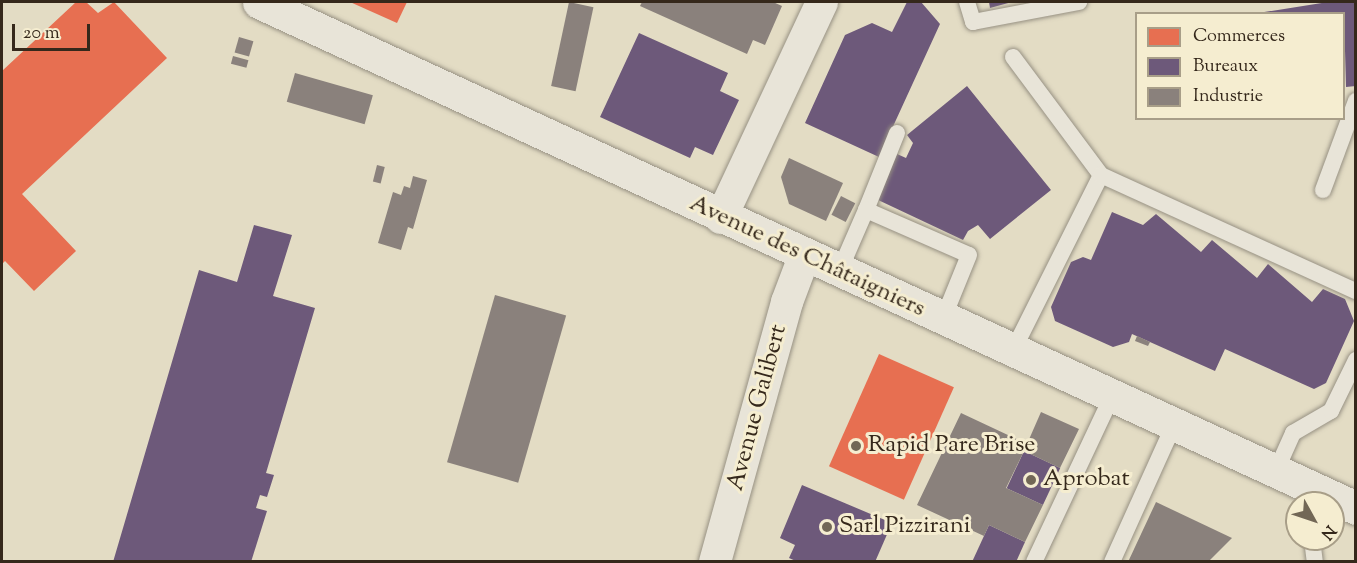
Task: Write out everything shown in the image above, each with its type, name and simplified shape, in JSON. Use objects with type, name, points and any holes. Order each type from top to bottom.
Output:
[{"type":"street","name":"Avenue des Châtaigniers","points":[[260,2],[804,257],[1112,396],[1296,486],[1356,508]]},
{"type":"street","points":[[721,218],[822,2]]},
{"type":"street","name":"Avenue Galibert","points":[[716,561],[787,302],[804,257]]},
{"type":"lane","points":[[967,2],[973,22],[1079,2]]},
{"type":"lane","points":[[1013,57],[1101,175],[1356,291]]},
{"type":"lane","points":[[1323,190],[1356,101]]},
{"type":"lane","points":[[839,272],[897,133]]},
{"type":"lane","points":[[1014,351],[1101,175]]},
{"type":"lane","points":[[866,210],[969,255],[943,319]]},
{"type":"lane","points":[[1296,486],[1293,433],[1331,411],[1356,360]]},
{"type":"lane","points":[[1034,561],[1112,396]]},
{"type":"lane","points":[[1112,561],[1174,425]]},
{"type":"building: Commerces","points":[[76,2],[86,2],[98,13],[114,2],[167,58],[22,194],[76,251],[34,291],[5,261],[2,264],[2,71]]},
{"type":"building: Commerces","points":[[350,2],[407,2],[397,23]]},
{"type":"building: Commerces","points":[[879,354],[954,387],[904,500],[829,466]]},
{"type":"building: Bureaux","points":[[907,2],[921,2],[940,24],[879,157],[805,123],[845,35],[872,23],[892,32]]},
{"type":"building: Bureaux","points":[[989,2],[1012,2],[990,8]]},
{"type":"building: Bureaux","points":[[1328,2],[1356,2],[1356,86],[1346,87],[1345,12],[1265,12]]},
{"type":"building: Bureaux","points":[[639,33],[728,73],[720,91],[739,100],[713,155],[695,147],[690,158],[600,117]]},
{"type":"building: Bureaux","points":[[967,86],[1051,190],[990,239],[978,225],[968,231],[963,240],[876,199],[897,154],[906,158],[913,143],[907,135]]},
{"type":"building: Bureaux","points":[[1112,212],[1143,225],[1156,214],[1201,252],[1212,240],[1257,278],[1268,264],[1312,302],[1323,289],[1345,299],[1354,321],[1326,383],[1314,389],[1225,349],[1215,371],[1132,334],[1129,342],[1113,347],[1055,321],[1051,307],[1071,262],[1083,257],[1091,260]]},
{"type":"building: Bureaux","points":[[254,225],[292,235],[273,296],[315,308],[266,473],[274,475],[267,497],[260,495],[256,508],[267,511],[251,562],[113,562],[199,270],[237,282]]},
{"type":"building: Bureaux","points":[[1024,451],[1060,468],[1043,505],[1007,488]]},
{"type":"building: Bureaux","points":[[802,485],[892,523],[875,562],[798,562],[789,558],[795,545],[780,538]]},
{"type":"building: Bureaux","points":[[989,525],[1025,542],[1016,562],[972,562]]},
{"type":"building: Industrie","points":[[569,2],[593,7],[576,91],[551,86]]},
{"type":"building: Industrie","points":[[642,2],[773,2],[782,6],[765,45],[753,40],[747,54],[640,6]]},
{"type":"building: Industrie","points":[[239,37],[253,41],[249,57],[235,52]]},
{"type":"building: Industrie","points":[[233,56],[248,60],[246,68],[231,64]]},
{"type":"building: Industrie","points":[[295,73],[373,95],[365,124],[287,102]]},
{"type":"building: Industrie","points":[[789,158],[843,183],[826,221],[789,204],[781,177]]},
{"type":"building: Industrie","points":[[377,165],[385,167],[381,183],[373,181]]},
{"type":"building: Industrie","points":[[413,176],[427,180],[413,229],[408,227],[401,250],[378,243],[393,192],[401,195],[404,186],[410,188]]},
{"type":"building: Industrie","points":[[841,196],[855,203],[846,222],[831,215]]},
{"type":"building: Industrie","points":[[495,295],[566,315],[518,483],[447,462]]},
{"type":"building: Industrie","points":[[1137,336],[1150,342],[1148,346],[1135,341]]},
{"type":"building: Industrie","points":[[1041,412],[1079,429],[1060,468],[1024,451],[1006,488],[1043,505],[1025,542],[989,525],[984,536],[917,505],[961,413],[1027,444]]},
{"type":"building: Industrie","points":[[1156,502],[1232,538],[1208,562],[1128,562]]},
{"type":"place","name":"Rapid Pare Brise","points":[[856,446]]},
{"type":"place","name":"Aprobat","points":[[1031,480]]},
{"type":"place","name":"Sarl Pizzirani","points":[[827,527]]}]
